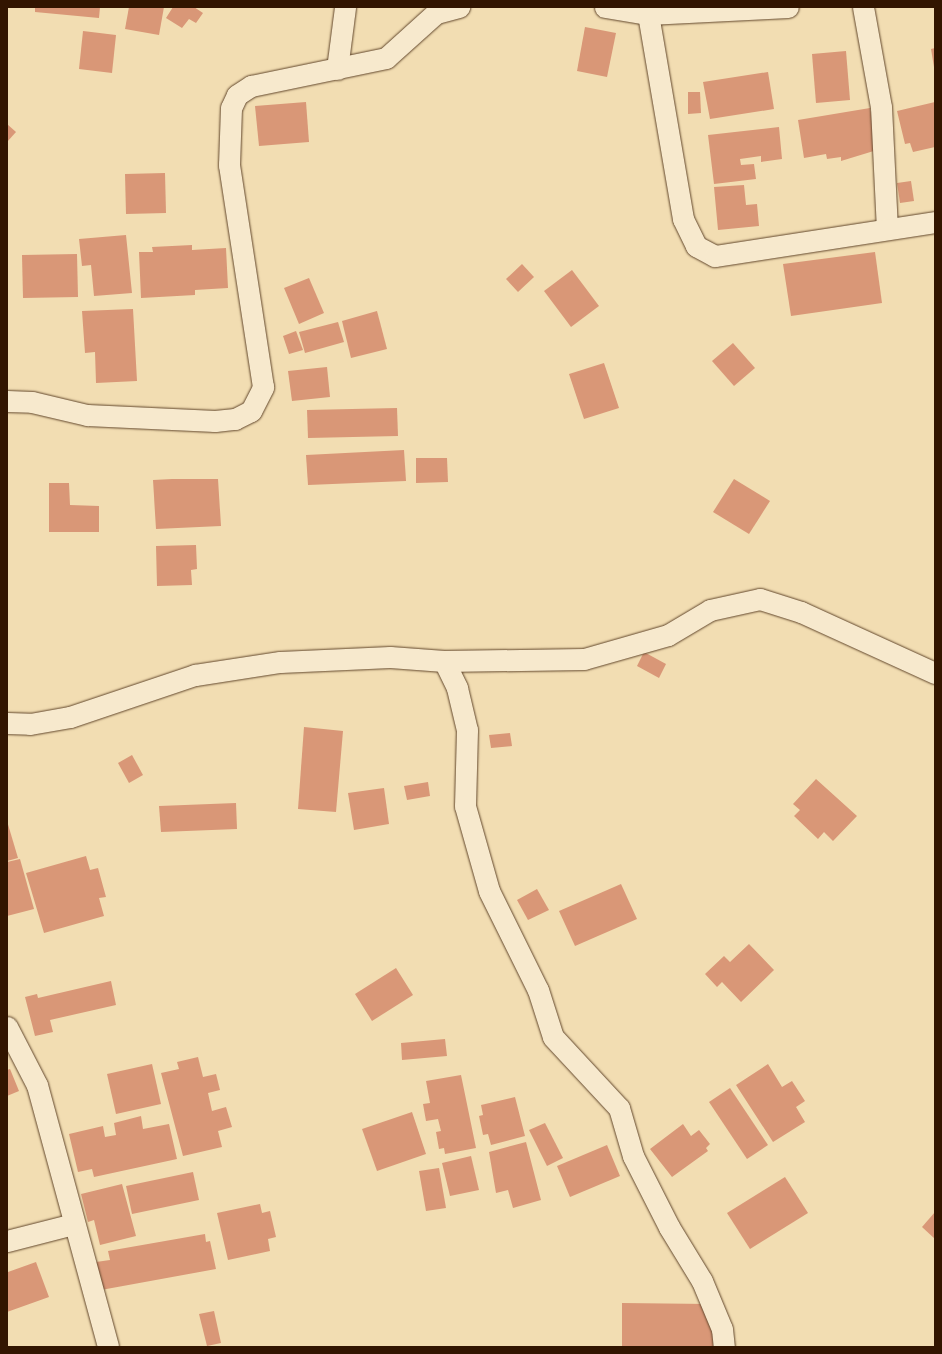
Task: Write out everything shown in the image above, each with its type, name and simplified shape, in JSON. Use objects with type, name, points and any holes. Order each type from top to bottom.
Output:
[{"type":"street","points":[[337,69],[345,7]]},
{"type":"street","points":[[7,401],[32,402],[88,415],[215,421],[235,419],[251,411],[263,387],[229,165],[230,108],[237,95],[251,86],[302,73],[337,69],[386,58],[436,13],[459,7]]},
{"type":"street","points":[[605,7],[648,14],[788,7]]},
{"type":"street","points":[[863,7],[881,107],[887,228]]},
{"type":"street","points":[[648,14],[683,219],[696,246],[715,256],[887,228],[935,222]]},
{"type":"street","points":[[7,722],[30,724],[70,717],[195,675],[280,662],[390,657],[444,661],[584,659],[668,635],[710,610],[760,599],[801,612],[935,673]]},
{"type":"street","points":[[444,661],[457,688],[467,730],[465,806],[489,890],[538,990],[554,1037],[619,1108],[633,1156],[669,1227],[702,1281],[722,1329],[724,1347]]},
{"type":"street","points":[[7,1027],[36,1085],[108,1347]]},
{"type":"street","points":[[7,1241],[73,1224]]},
{"type":"building","points":[[35,7],[100,7],[99,18],[35,12]]},
{"type":"building","points":[[129,7],[164,7],[159,35],[125,29]]},
{"type":"building","points":[[173,7],[194,7],[203,13],[196,23],[189,19],[182,28],[166,18]]},
{"type":"building","points":[[585,27],[616,33],[607,77],[577,71]]},
{"type":"building","points":[[83,31],[116,35],[112,73],[79,69]]},
{"type":"building","points":[[935,48],[935,67],[934,67],[931,49]]},
{"type":"building","points":[[846,51],[850,100],[816,103],[812,54]]},
{"type":"building","points":[[768,72],[774,109],[710,119],[703,82]]},
{"type":"building","points":[[688,92],[700,92],[701,113],[688,114]]},
{"type":"building","points":[[306,102],[309,142],[259,146],[255,106]]},
{"type":"building","points":[[935,102],[935,147],[913,152],[910,143],[905,144],[897,111]]},
{"type":"building","points":[[870,108],[877,150],[841,161],[841,157],[827,159],[826,154],[804,158],[798,120]]},
{"type":"building","points":[[7,124],[16,132],[7,142]]},
{"type":"building","points":[[779,127],[782,159],[761,162],[761,156],[740,159],[741,165],[754,164],[756,179],[714,184],[708,135]]},
{"type":"building","points":[[165,173],[166,213],[126,214],[125,174]]},
{"type":"building","points":[[911,181],[914,201],[900,203],[897,183]]},
{"type":"building","points":[[744,185],[746,205],[757,204],[759,226],[718,230],[714,187]]},
{"type":"building","points":[[126,235],[132,293],[94,296],[91,265],[82,266],[79,239]]},
{"type":"building","points":[[192,245],[192,250],[226,248],[228,288],[195,290],[195,295],[141,298],[139,252],[153,252],[152,247]]},
{"type":"building","points":[[875,252],[882,303],[791,316],[783,264]]},
{"type":"building","points":[[77,254],[78,297],[23,298],[22,255]]},
{"type":"building","points":[[522,264],[534,277],[518,292],[506,279]]},
{"type":"building","points":[[572,270],[599,306],[571,327],[544,291]]},
{"type":"building","points":[[309,278],[324,313],[299,324],[284,288]]},
{"type":"building","points":[[133,309],[137,381],[96,383],[95,352],[85,353],[82,311]]},
{"type":"building","points":[[377,311],[387,349],[351,358],[342,321]]},
{"type":"building","points":[[338,322],[344,342],[305,353],[299,332]]},
{"type":"building","points":[[296,331],[303,350],[289,354],[283,336]]},
{"type":"building","points":[[733,343],[755,368],[734,386],[712,361]]},
{"type":"building","points":[[604,363],[619,408],[584,419],[569,374]]},
{"type":"building","points":[[327,367],[330,397],[292,401],[288,371]]},
{"type":"building","points":[[397,408],[398,436],[308,438],[307,410]]},
{"type":"building","points":[[404,450],[406,481],[308,485],[306,455]]},
{"type":"building","points":[[416,458],[447,458],[448,482],[416,483]]},
{"type":"building","points":[[218,479],[221,526],[156,529],[153,480]]},
{"type":"building","points":[[734,479],[770,501],[749,534],[713,512]]},
{"type":"building","points":[[49,483],[69,483],[70,505],[99,506],[99,532],[49,532]]},
{"type":"building","points":[[196,545],[197,569],[191,570],[192,585],[157,586],[156,546]]},
{"type":"building","points":[[644,652],[666,664],[659,678],[637,666]]},
{"type":"building","points":[[304,727],[343,731],[336,812],[298,809]]},
{"type":"building","points":[[510,733],[512,746],[491,748],[489,735]]},
{"type":"building","points":[[132,755],[143,775],[129,783],[118,763]]},
{"type":"building","points":[[816,779],[857,816],[833,841],[824,832],[818,839],[794,816],[800,810],[793,804]]},
{"type":"building","points":[[428,782],[430,796],[407,800],[404,786]]},
{"type":"building","points":[[384,788],[389,824],[354,830],[348,793]]},
{"type":"building","points":[[236,803],[237,829],[161,832],[159,806]]},
{"type":"building","points":[[7,821],[18,858],[7,861]]},
{"type":"building","points":[[86,856],[90,870],[98,868],[106,897],[99,898],[104,916],[44,933],[26,873]]},
{"type":"building","points":[[20,859],[34,909],[7,916],[7,862]]},
{"type":"building","points":[[621,884],[637,919],[575,946],[559,911]]},
{"type":"building","points":[[537,889],[549,910],[528,920],[517,900]]},
{"type":"building","points":[[749,944],[774,970],[741,1002],[722,982],[717,987],[705,974],[724,956],[730,962]]},
{"type":"building","points":[[396,968],[413,995],[372,1021],[355,994]]},
{"type":"building","points":[[111,981],[116,1005],[50,1020],[53,1032],[35,1036],[25,997],[37,994],[38,998]]},
{"type":"building","points":[[445,1039],[447,1056],[402,1060],[401,1043]]},
{"type":"building","points":[[198,1057],[203,1077],[216,1074],[220,1090],[208,1093],[212,1111],[226,1107],[232,1127],[218,1131],[222,1147],[183,1156],[161,1073],[179,1069],[177,1062]]},
{"type":"building","points":[[152,1064],[161,1104],[116,1114],[107,1074]]},
{"type":"building","points":[[768,1064],[782,1087],[792,1081],[805,1101],[796,1107],[805,1122],[773,1142],[736,1085]]},
{"type":"building","points":[[10,1069],[19,1091],[7,1096],[7,1070]]},
{"type":"building","points":[[461,1075],[476,1148],[445,1154],[444,1148],[439,1149],[436,1132],[441,1131],[438,1119],[426,1121],[423,1104],[430,1103],[426,1081]]},
{"type":"building","points":[[730,1088],[768,1145],[747,1159],[709,1102]]},
{"type":"building","points":[[515,1097],[525,1136],[491,1145],[488,1134],[483,1135],[479,1116],[483,1115],[481,1105]]},
{"type":"building","points":[[412,1112],[426,1154],[377,1171],[362,1129]]},
{"type":"building","points":[[141,1116],[143,1129],[169,1124],[177,1159],[94,1177],[92,1169],[78,1172],[69,1134],[103,1126],[105,1137],[116,1135],[114,1123]]},
{"type":"building","points":[[545,1123],[563,1158],[547,1166],[529,1130]]},
{"type":"building","points":[[683,1124],[691,1136],[699,1130],[710,1144],[706,1148],[708,1151],[672,1177],[650,1149]]},
{"type":"building","points":[[526,1142],[541,1200],[513,1208],[508,1190],[496,1193],[489,1152]]},
{"type":"building","points":[[607,1145],[620,1176],[570,1197],[557,1166]]},
{"type":"building","points":[[471,1156],[479,1190],[450,1196],[442,1163]]},
{"type":"building","points":[[439,1168],[446,1208],[426,1211],[419,1171]]},
{"type":"building","points":[[193,1172],[199,1200],[132,1214],[126,1186]]},
{"type":"building","points":[[785,1177],[808,1213],[750,1249],[727,1213]]},
{"type":"building","points":[[122,1184],[136,1236],[100,1245],[94,1220],[88,1222],[81,1194]]},
{"type":"building","points":[[260,1204],[262,1213],[270,1211],[276,1237],[268,1239],[270,1251],[228,1260],[217,1213]]},
{"type":"building","points":[[935,1212],[935,1239],[922,1227]]},
{"type":"building","points":[[205,1234],[206,1242],[210,1241],[216,1269],[101,1290],[96,1262],[110,1260],[108,1251]]},
{"type":"building","points":[[36,1262],[49,1297],[7,1312],[7,1269],[8,1272]]},
{"type":"building","points":[[622,1303],[709,1304],[713,1315],[713,1347],[622,1347]]},
{"type":"building","points":[[214,1311],[221,1343],[207,1346],[199,1314]]}]
